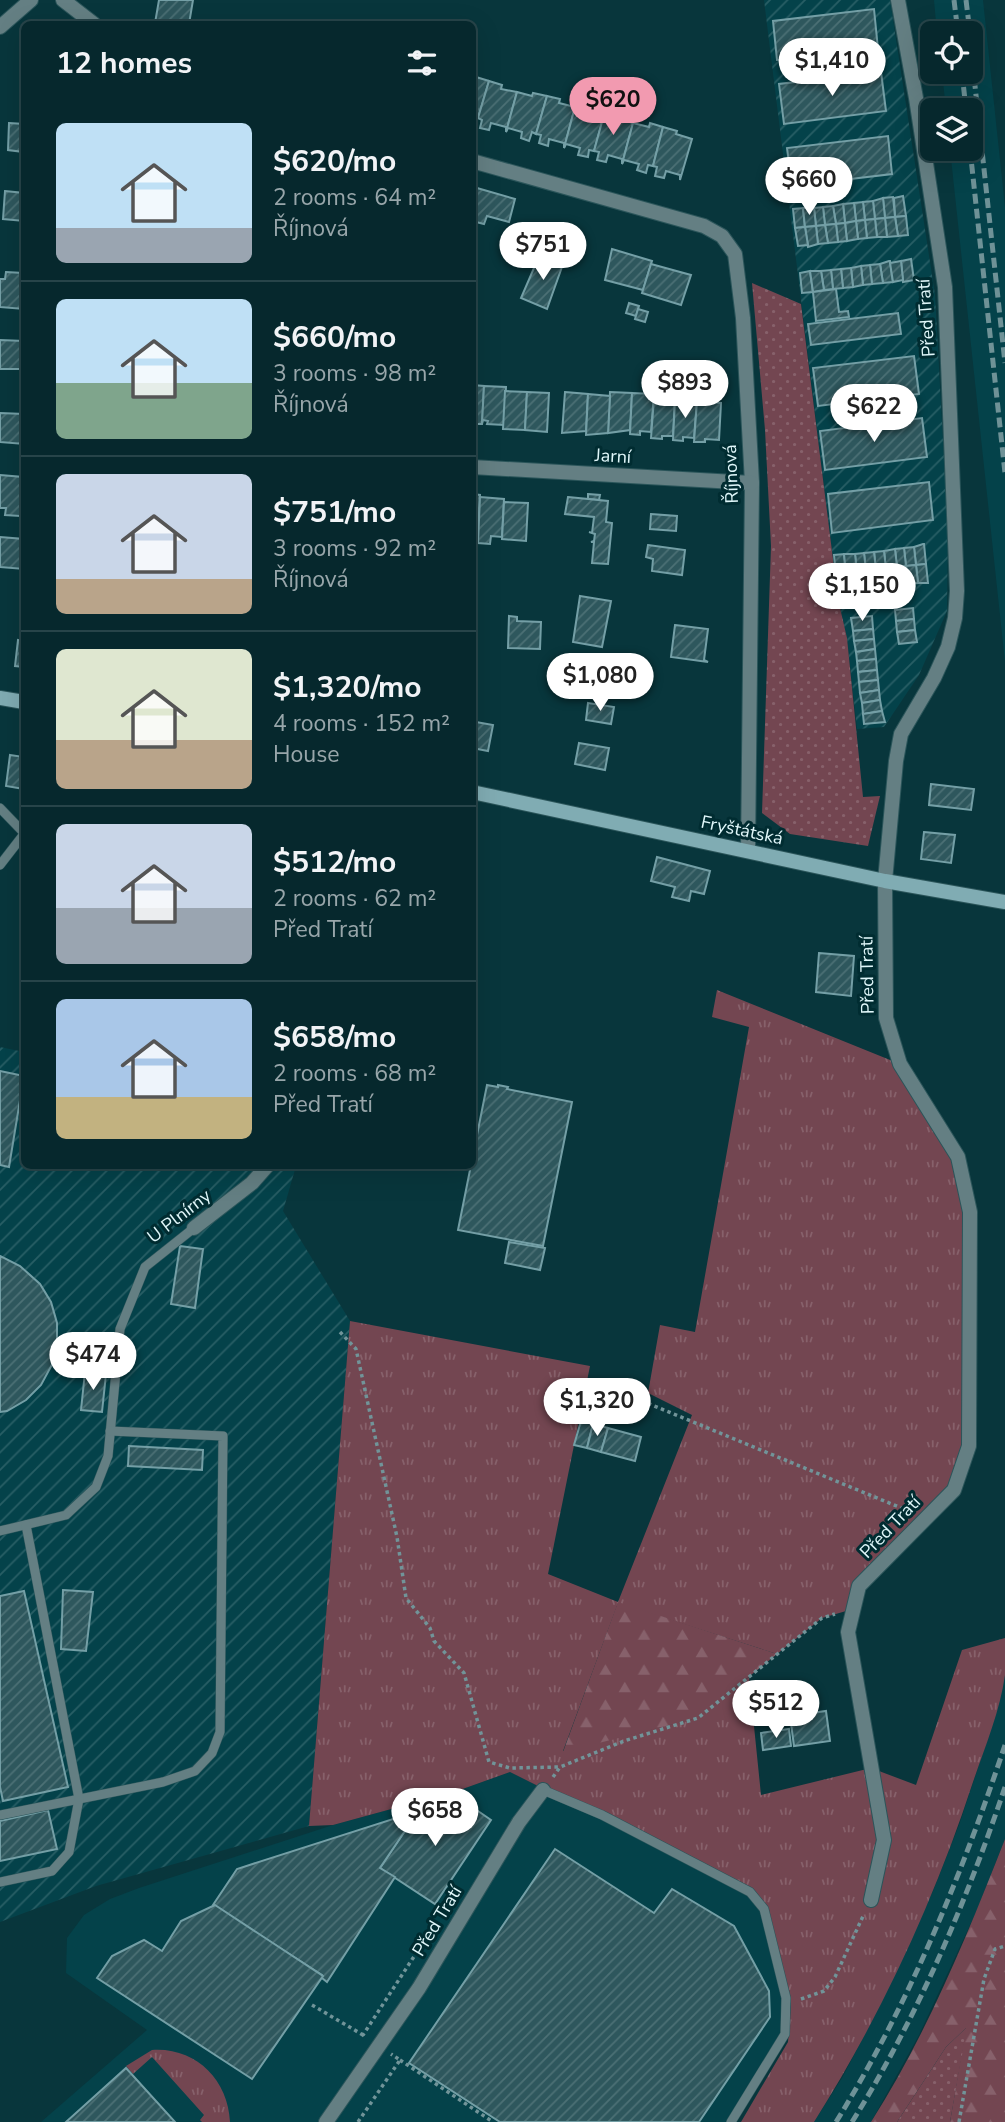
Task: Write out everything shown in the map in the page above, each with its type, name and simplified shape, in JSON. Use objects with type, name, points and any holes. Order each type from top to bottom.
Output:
[{"type":"street","points":[[0,27],[32,0]]},
{"type":"street","points":[[63,0],[90,21]]},
{"type":"street","name":"Před Tratí","points":[[871,1900],[884,1840],[848,1632],[859,1586],[954,1490],[969,1446],[970,1212],[958,1157],[901,1064],[886,1018],[885,881],[896,761],[901,734],[934,678],[948,647],[955,618],[957,591],[944,287],[916,98],[898,0]]},
{"type":"street","name":"Říjnová","points":[[476,162],[705,226],[722,236],[735,254],[743,318],[752,483],[748,852]]},
{"type":"street","name":"Jarní","points":[[476,467],[752,483]]},
{"type":"street","points":[[0,698],[21,702]]},
{"type":"street","name":"Fryštátská","points":[[476,793],[885,881],[1005,902]]},
{"type":"street","name":"U Plnírny","points":[[194,1228],[252,1183],[264,1169]]},
{"type":"street","name":"Před Tratí","points":[[326,2122],[419,1988],[519,1822],[543,1790]]},
{"type":"lane","points":[[0,808],[21,831]]},
{"type":"lane","points":[[0,865],[21,838]]},
{"type":"lane","name":"U Plnírny","points":[[0,1531],[66,1515],[96,1487],[108,1456],[120,1328],[145,1267],[194,1228]]},
{"type":"lane","points":[[0,1815],[163,1782],[195,1771],[212,1754],[220,1732],[223,1436],[110,1431]]},
{"type":"lane","points":[[0,1882],[52,1871],[69,1852],[79,1799],[26,1525]]},
{"type":"lane","points":[[543,1790],[602,1815],[750,1892],[764,1909],[786,1998],[785,2034],[731,2122]]},
{"type":"path","points":[[340,1332],[356,1349],[397,1537],[406,1598],[430,1628],[434,1640],[464,1673],[489,1762],[510,1769],[560,1767],[624,1741],[698,1718],[822,1618],[853,1609]]},
{"type":"path","points":[[635,1398],[926,1518]]},
{"type":"path","points":[[543,1790],[560,1767]]},
{"type":"path","points":[[786,1998],[802,1999],[824,1991],[835,1977],[871,1900]]},
{"type":"path","points":[[959,2122],[984,1979],[995,1949],[1005,1946]]},
{"type":"path","points":[[312,2005],[363,2035]]},
{"type":"path","points":[[400,2060],[494,2122]]},
{"type":"shaded area","points":[[764,0],[890,0],[935,295],[948,532],[947,611],[919,675],[884,727],[857,729],[847,638],[838,599]]},
{"type":"shaded area","points":[[934,0],[983,0],[1005,207],[1005,662],[951,161],[983,161],[983,98],[945,98],[943,84],[983,84],[983,21],[936,21]]},
{"type":"shaded area","points":[[0,1047],[21,1051],[21,1169],[295,1169],[283,1211],[350,1321],[309,1826],[96,1886],[0,1922]]},
{"type":"shaded area","points":[[1005,1674],[1005,1839],[977,1910],[919,2035],[871,2122],[814,2122],[842,2078],[876,2013],[933,1891],[959,1825],[989,1735]]},
{"type":"shaded area","points":[[510,1772],[750,1892],[764,1909],[786,1998],[785,2034],[731,2122],[41,2122],[147,2030],[66,1973],[67,1938],[84,1915],[110,1899],[139,1888],[333,1825],[457,1791]]},
{"type":"green space","points":[[752,283],[801,304],[838,599],[847,638],[863,797],[880,796],[868,846],[790,834],[762,813],[771,546],[765,430]]},
{"type":"green space","points":[[717,990],[900,1064],[938,1122],[970,1212],[969,1446],[954,1490],[859,1586],[853,1609],[822,1618],[777,1654],[618,1603],[563,1751],[697,1718],[749,1677],[761,1795],[871,1768],[916,1785],[962,1650],[1005,1638],[1005,1675],[1000,1702],[941,1870],[904,1957],[862,2041],[814,2122],[741,2122],[788,2042],[791,2003],[786,1998],[764,1909],[750,1892],[510,1772],[457,1791],[333,1825],[309,1826],[350,1321],[590,1366],[548,1574],[618,1602],[692,1415],[648,1393],[660,1325],[695,1332],[749,1027],[712,1017]]},
{"type":"green space","points":[[618,1602],[777,1654],[698,1718],[563,1752]]},
{"type":"green space","points":[[1005,1839],[1005,2122],[950,2122],[966,2028],[946,2047],[897,2122],[871,2122],[928,2019],[961,1948]]},
{"type":"green space","points":[[967,2027],[950,2122],[897,2122],[946,2047]]},
{"type":"green space","points":[[152,2050],[168,2050],[182,2054],[206,2069],[223,2092],[230,2122],[202,2122],[200,2120],[204,2115],[152,2057],[133,2074],[126,2066]]},
{"type":"building","points":[[159,0],[193,0],[190,21],[155,21]]},
{"type":"building","points":[[874,9],[878,49],[777,60],[773,21]]},
{"type":"building","points":[[881,72],[886,111],[784,124],[779,84]]},
{"type":"building","points":[[476,77],[489,81],[476,118]]},
{"type":"building","points":[[489,81],[502,85],[501,89],[517,92],[506,132],[506,127],[491,123],[489,130],[480,128],[482,120],[478,118]]},
{"type":"building","points":[[517,92],[547,96],[536,134],[532,132],[529,141],[521,138],[522,132],[508,128],[506,132]]},
{"type":"building","points":[[547,96],[560,99],[559,103],[575,107],[564,148],[564,143],[549,139],[548,146],[539,143],[541,135],[536,134]]},
{"type":"building","points":[[575,107],[591,112],[592,108],[605,111],[594,151],[589,150],[588,157],[578,155],[580,148],[566,144],[564,148]]},
{"type":"building","points":[[605,111],[633,123],[622,164],[622,159],[608,155],[606,162],[597,160],[599,152],[594,151]]},
{"type":"building","points":[[9,123],[21,124],[21,152],[8,150]]},
{"type":"building","points":[[633,123],[649,127],[650,123],[663,127],[653,166],[648,165],[646,173],[637,170],[639,164],[624,160],[622,164]]},
{"type":"building","points":[[663,127],[692,139],[680,180],[680,175],[666,171],[664,178],[655,176],[657,167],[653,166]]},
{"type":"building","points":[[888,136],[892,174],[792,186],[787,148]]},
{"type":"building","points":[[477,188],[515,199],[509,222],[487,216],[484,224],[476,222]]},
{"type":"building","points":[[5,191],[21,193],[21,221],[3,219]]},
{"type":"building","points":[[903,196],[906,216],[895,217],[894,198]]},
{"type":"building","points":[[893,197],[895,217],[885,218],[883,198]]},
{"type":"building","points":[[883,198],[885,218],[875,219],[873,201]]},
{"type":"building","points":[[873,201],[875,219],[865,220],[863,202]]},
{"type":"building","points":[[863,202],[865,220],[856,221],[854,203]]},
{"type":"building","points":[[854,203],[856,221],[845,223],[843,204]]},
{"type":"building","points":[[843,204],[845,223],[836,224],[833,206]]},
{"type":"building","points":[[833,206],[836,224],[825,225],[823,207]]},
{"type":"building","points":[[823,207],[825,225],[816,226],[814,208]]},
{"type":"building","points":[[803,208],[805,227],[795,228],[793,209]]},
{"type":"building","points":[[803,208],[814,208],[816,226],[805,227]]},
{"type":"building","points":[[906,216],[908,235],[898,236],[895,217]]},
{"type":"building","points":[[895,217],[898,236],[887,237],[885,218]]},
{"type":"building","points":[[885,218],[887,237],[877,237],[875,219]]},
{"type":"building","points":[[875,219],[877,237],[867,238],[865,220]]},
{"type":"building","points":[[865,220],[867,238],[858,239],[856,221]]},
{"type":"building","points":[[856,221],[858,239],[847,241],[845,223]]},
{"type":"building","points":[[845,223],[847,241],[838,242],[836,224]]},
{"type":"building","points":[[836,224],[838,242],[828,243],[825,225]]},
{"type":"building","points":[[825,225],[828,243],[818,244],[816,226]]},
{"type":"building","points":[[816,226],[818,244],[808,247],[805,227]]},
{"type":"building","points":[[805,227],[808,245],[798,246],[795,228]]},
{"type":"building","points":[[612,249],[652,261],[643,290],[605,280]]},
{"type":"building","points":[[540,254],[563,264],[547,309],[521,298]]},
{"type":"building","points":[[911,259],[914,280],[903,282],[901,261]]},
{"type":"building","points":[[890,261],[893,282],[883,283],[880,264]]},
{"type":"building","points":[[901,261],[903,280],[893,282],[890,263]]},
{"type":"building","points":[[651,264],[691,275],[681,305],[642,293]]},
{"type":"building","points":[[880,264],[883,283],[872,284],[870,265]]},
{"type":"building","points":[[870,265],[872,284],[863,285],[861,266]]},
{"type":"building","points":[[861,266],[863,285],[853,287],[851,268]]},
{"type":"building","points":[[851,268],[853,287],[843,288],[841,269]]},
{"type":"building","points":[[841,269],[843,288],[833,289],[831,270]]},
{"type":"building","points":[[831,270],[833,289],[824,290],[821,271]]},
{"type":"building","points":[[810,271],[813,292],[802,293],[800,273]]},
{"type":"building","points":[[810,271],[821,271],[824,290],[813,292]]},
{"type":"building","points":[[6,272],[21,273],[21,309],[0,307],[0,279],[5,279]]},
{"type":"building","points":[[836,289],[839,312],[848,311],[849,317],[816,321],[813,292]]},
{"type":"building","points":[[629,303],[639,306],[636,316],[626,313]]},
{"type":"building","points":[[638,309],[648,312],[645,322],[635,319]]},
{"type":"building","points":[[898,313],[901,334],[811,345],[808,324]]},
{"type":"building","points":[[0,340],[21,341],[21,369],[0,369]]},
{"type":"building","points":[[914,356],[919,394],[818,406],[813,368]]},
{"type":"building","points":[[476,385],[484,386],[482,424],[476,424]]},
{"type":"building","points":[[484,386],[506,387],[504,425],[487,424],[488,421],[483,420],[482,424]]},
{"type":"building","points":[[505,391],[527,392],[525,430],[503,429]]},
{"type":"building","points":[[527,392],[549,393],[547,432],[525,430]]},
{"type":"building","points":[[565,392],[588,394],[586,431],[562,433]]},
{"type":"building","points":[[610,392],[632,393],[630,430],[608,433]]},
{"type":"building","points":[[632,393],[654,394],[651,432],[630,434]]},
{"type":"building","points":[[588,394],[610,396],[608,433],[586,435]]},
{"type":"building","points":[[654,398],[675,400],[673,436],[651,438]]},
{"type":"building","points":[[675,400],[697,401],[694,438],[673,440]]},
{"type":"building","points":[[697,401],[721,403],[719,440],[705,439],[705,442],[694,442]]},
{"type":"building","points":[[0,413],[21,414],[21,444],[0,442]]},
{"type":"building","points":[[922,418],[927,457],[825,470],[820,431]]},
{"type":"building","points":[[0,475],[21,477],[20,516],[5,515],[6,508],[0,508]]},
{"type":"building","points":[[929,482],[933,520],[832,533],[828,494]]},
{"type":"building","points":[[476,494],[480,495],[476,533]]},
{"type":"building","points":[[588,494],[600,495],[599,500],[588,499]]},
{"type":"building","points":[[480,497],[504,499],[502,537],[491,536],[490,544],[478,543]]},
{"type":"building","points":[[568,497],[608,501],[606,522],[612,523],[608,564],[592,563],[594,517],[565,514]]},
{"type":"building","points":[[504,502],[528,503],[526,541],[502,539]]},
{"type":"building","points":[[651,514],[677,516],[676,531],[650,529]]},
{"type":"building","points":[[0,537],[21,539],[21,569],[0,567]]},
{"type":"building","points":[[924,544],[926,564],[916,565],[914,547]]},
{"type":"building","points":[[648,545],[685,550],[682,575],[652,571],[653,559],[646,557]]},
{"type":"building","points":[[914,547],[916,565],[906,566],[904,548]]},
{"type":"building","points":[[904,548],[906,566],[897,567],[895,549]]},
{"type":"building","points":[[895,549],[897,567],[886,569],[884,551]]},
{"type":"building","points":[[884,551],[886,569],[876,570],[874,552]]},
{"type":"building","points":[[874,552],[876,570],[866,571],[864,553]]},
{"type":"building","points":[[864,553],[866,571],[857,572],[855,554]]},
{"type":"building","points":[[844,554],[846,573],[836,575],[834,555]]},
{"type":"building","points":[[844,554],[855,554],[857,572],[846,573]]},
{"type":"building","points":[[926,564],[928,583],[918,583],[916,565]]},
{"type":"building","points":[[916,565],[918,583],[908,584],[906,566]]},
{"type":"building","points":[[906,566],[908,584],[899,585],[897,567]]},
{"type":"building","points":[[897,567],[899,585],[888,587],[886,569]]},
{"type":"building","points":[[886,569],[888,587],[878,588],[876,570]]},
{"type":"building","points":[[876,570],[878,588],[869,589],[866,571]]},
{"type":"building","points":[[866,571],[869,589],[859,590],[857,572]]},
{"type":"building","points":[[857,572],[859,590],[848,593],[846,573]]},
{"type":"building","points":[[846,573],[848,591],[838,592],[836,575]]},
{"type":"building","points":[[580,596],[611,601],[602,647],[573,642]]},
{"type":"building","points":[[913,608],[914,619],[896,621],[895,610]]},
{"type":"building","points":[[509,616],[517,617],[517,621],[541,622],[540,649],[508,648]]},
{"type":"building","points":[[872,616],[873,629],[853,631],[851,618]]},
{"type":"building","points":[[914,619],[915,630],[897,632],[896,621]]},
{"type":"building","points":[[675,625],[708,629],[704,660],[708,662],[671,657]]},
{"type":"building","points":[[873,629],[874,639],[854,641],[853,631]]},
{"type":"building","points":[[915,630],[917,642],[899,644],[897,632]]},
{"type":"building","points":[[874,639],[875,649],[856,652],[854,641]]},
{"type":"building","points":[[18,640],[21,640],[21,667],[15,666]]},
{"type":"building","points":[[875,649],[876,659],[857,661],[856,652]]},
{"type":"building","points":[[876,659],[877,670],[858,672],[857,661]]},
{"type":"building","points":[[877,670],[878,680],[859,682],[858,672]]},
{"type":"building","points":[[878,680],[879,690],[860,693],[859,682]]},
{"type":"building","points":[[879,690],[880,700],[862,703],[860,693]]},
{"type":"building","points":[[880,700],[882,711],[863,714],[862,703]]},
{"type":"building","points":[[588,703],[614,707],[611,724],[586,720]]},
{"type":"building","points":[[882,711],[885,722],[864,724],[863,714]]},
{"type":"building","points":[[476,722],[493,725],[488,751],[476,749]]},
{"type":"building","points":[[579,743],[609,748],[605,770],[575,764]]},
{"type":"building","points":[[10,755],[21,757],[21,788],[6,786]]},
{"type":"building","points":[[931,784],[974,789],[971,810],[929,805]]},
{"type":"building","points":[[924,832],[955,835],[951,863],[921,859]]},
{"type":"building","points":[[657,857],[710,871],[704,894],[691,891],[689,901],[672,897],[675,887],[651,881]]},
{"type":"building","points":[[819,953],[854,956],[851,996],[816,992]]},
{"type":"building","points":[[0,1071],[21,1075],[21,1094],[9,1167],[0,1165]]},
{"type":"building","points":[[487,1085],[508,1087],[507,1089],[572,1102],[543,1246],[458,1230],[470,1169],[476,1169],[476,1140]]},
{"type":"building","points":[[509,1242],[545,1248],[540,1270],[505,1263]]},
{"type":"building","points":[[180,1246],[203,1249],[195,1308],[171,1304]]},
{"type":"building","points":[[0,1256],[20,1266],[40,1284],[51,1302],[57,1323],[57,1340],[54,1361],[41,1385],[26,1400],[0,1412]]},
{"type":"building","points":[[85,1372],[106,1374],[102,1412],[81,1410]]},
{"type":"building","points":[[581,1421],[593,1424],[587,1448],[574,1445]]},
{"type":"building","points":[[593,1424],[608,1428],[601,1452],[587,1448]]},
{"type":"building","points":[[608,1428],[641,1437],[635,1461],[601,1452]]},
{"type":"building","points":[[129,1446],[203,1450],[202,1470],[128,1466]]},
{"type":"building","points":[[63,1590],[93,1592],[86,1651],[61,1649]]},
{"type":"building","points":[[24,1591],[68,1787],[3,1801],[0,1787],[0,1596]]},
{"type":"building","points":[[826,1711],[830,1741],[794,1746],[790,1716]]},
{"type":"building","points":[[789,1729],[791,1746],[763,1750],[761,1733]]},
{"type":"building","points":[[462,1800],[491,1820],[435,1904],[380,1868],[416,1814]]},
{"type":"building","points":[[48,1810],[57,1849],[0,1861],[0,1821]]},
{"type":"building","points":[[393,1819],[407,1828],[380,1868],[395,1877],[327,1982],[322,1975],[213,1905],[237,1869]]},
{"type":"building","points":[[555,1849],[654,1913],[672,1889],[734,1926],[769,1991],[770,2017],[699,2122],[500,2122],[409,2063]]},
{"type":"building","points":[[215,1905],[323,1976],[252,2079],[97,1978],[112,1956],[144,1940],[162,1951],[181,1921]]},
{"type":"building","points":[[126,2068],[175,2122],[66,2122]]},
{"type":"railway","points":[[954,0],[957,21]]},
{"type":"railway","points":[[966,0],[969,21]]},
{"type":"railway","points":[[963,84],[965,98]]},
{"type":"railway","points":[[975,84],[1005,363]]},
{"type":"railway","points":[[971,161],[1005,473]]},
{"type":"railway","points":[[836,2122],[910,1986],[970,1843],[1005,1745]]},
{"type":"railway","points":[[852,2122],[876,2083],[919,2001],[957,1917],[1005,1787]]}]
